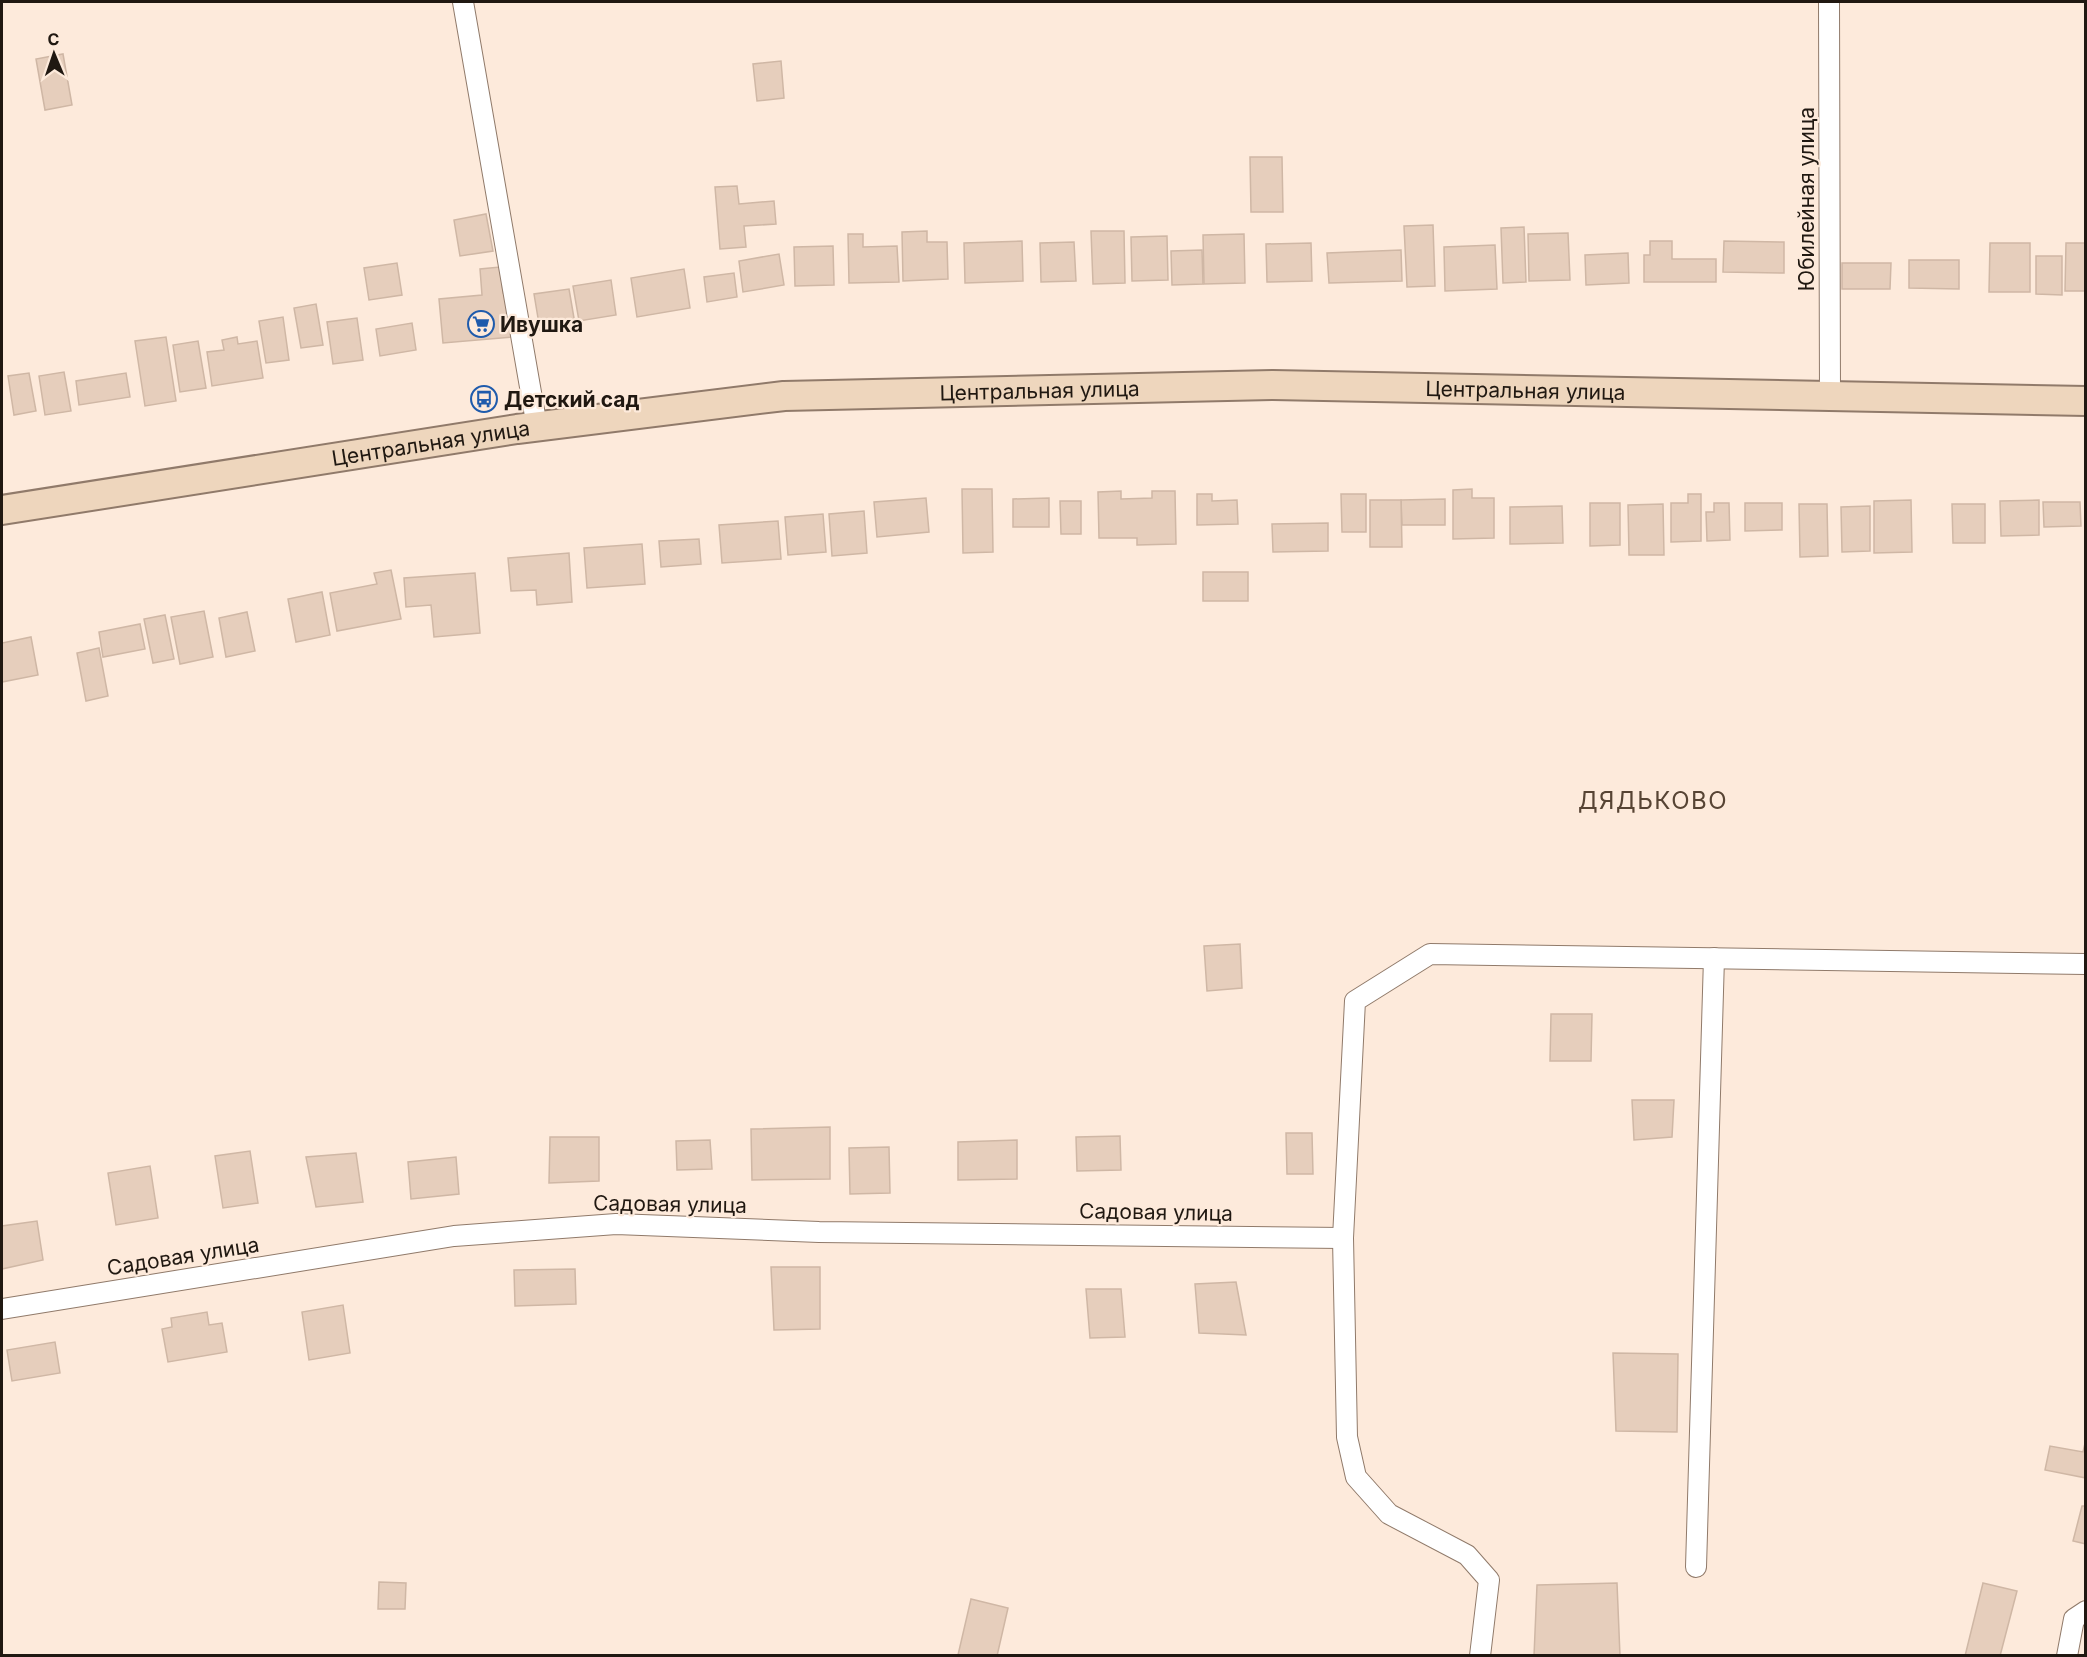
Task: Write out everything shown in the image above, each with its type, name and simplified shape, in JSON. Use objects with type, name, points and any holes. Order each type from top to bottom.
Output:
[{"type":"street","points":[[463,2],[537,426]]},
{"type":"street","name":"Юбилейная улица","points":[[1830,2],[1830,396]]},
{"type":"street","name":"Центральная улица","points":[[2,510],[537,426],[784,396],[1249,385],[2085,401]]},
{"type":"street","points":[[1480,1656],[1489,1580],[1467,1555],[1389,1514],[1356,1477],[1347,1437],[1343,1238],[1355,1001],[1430,954],[2085,964]]},
{"type":"street","points":[[1696,1567],[1714,958]]},
{"type":"street","name":"Садовая улица","points":[[2,1309],[454,1236],[616,1224],[819,1232],[1343,1238]]},
{"type":"street","points":[[2067,1656],[2074,1619],[2085,1611]]},
{"type":"building","points":[[63,54],[72,105],[45,110],[36,59]]},
{"type":"building","points":[[781,61],[784,98],[757,101],[753,64]]},
{"type":"building","points":[[1250,157],[1282,157],[1283,212],[1251,212]]},
{"type":"building","points":[[737,186],[739,204],[774,201],[776,224],[744,226],[746,247],[720,249],[715,187]]},
{"type":"building","points":[[486,214],[493,251],[460,256],[454,220]]},
{"type":"building","points":[[1433,225],[1435,286],[1407,287],[1404,226]]},
{"type":"building","points":[[1524,227],[1526,282],[1503,283],[1501,228]]},
{"type":"building","points":[[927,231],[927,242],[947,242],[948,279],[903,281],[902,232]]},
{"type":"building","points":[[1091,231],[1124,231],[1125,283],[1093,284]]},
{"type":"building","points":[[1568,233],[1570,280],[1529,281],[1528,234]]},
{"type":"building","points":[[848,234],[863,234],[863,247],[897,246],[899,282],[849,283]]},
{"type":"building","points":[[1244,234],[1245,283],[1204,284],[1203,235]]},
{"type":"building","points":[[1167,236],[1168,280],[1132,281],[1131,237]]},
{"type":"building","points":[[1022,241],[1023,281],[965,283],[964,243]]},
{"type":"building","points":[[1650,241],[1672,241],[1672,259],[1716,259],[1716,282],[1644,282],[1644,255],[1650,255]]},
{"type":"building","points":[[1724,241],[1784,242],[1784,273],[1723,272]]},
{"type":"building","points":[[1074,242],[1076,281],[1041,282],[1040,243]]},
{"type":"building","points":[[1311,243],[1312,281],[1267,282],[1266,244]]},
{"type":"building","points":[[1990,243],[2030,243],[2030,292],[1989,292]]},
{"type":"building","points":[[2066,243],[2086,243],[2086,291],[2065,291]]},
{"type":"building","points":[[1495,245],[1497,289],[1445,291],[1444,247]]},
{"type":"building","points":[[833,246],[834,285],[795,286],[794,247]]},
{"type":"building","points":[[1202,250],[1203,284],[1172,285],[1171,251]]},
{"type":"building","points":[[1401,250],[1402,281],[1329,283],[1327,253]]},
{"type":"building","points":[[1628,253],[1629,283],[1586,285],[1585,255]]},
{"type":"building","points":[[779,254],[784,285],[743,292],[739,261]]},
{"type":"building","points":[[2036,256],[2062,256],[2062,295],[2036,294]]},
{"type":"building","points":[[1909,260],[1959,260],[1959,289],[1909,288]]},
{"type":"building","points":[[397,263],[402,295],[369,300],[364,268]]},
{"type":"building","points":[[1842,263],[1891,263],[1890,289],[1842,289]]},
{"type":"building","points":[[500,267],[503,293],[508,293],[512,337],[443,343],[439,299],[482,295],[480,269]]},
{"type":"building","points":[[684,269],[690,308],[637,317],[631,278]]},
{"type":"building","points":[[734,273],[737,297],[707,302],[704,277]]},
{"type":"building","points":[[611,280],[616,315],[579,321],[573,286]]},
{"type":"building","points":[[569,289],[575,324],[540,330],[534,294]]},
{"type":"building","points":[[316,304],[323,345],[301,348],[294,308]]},
{"type":"building","points":[[283,317],[289,360],[266,363],[259,321]]},
{"type":"building","points":[[357,318],[363,360],[333,364],[327,322]]},
{"type":"building","points":[[412,323],[416,350],[380,356],[376,329]]},
{"type":"building","points":[[166,337],[176,401],[145,406],[135,341]]},
{"type":"building","points":[[237,337],[238,344],[257,341],[263,378],[212,386],[207,352],[224,350],[222,340]]},
{"type":"building","points":[[198,341],[206,388],[180,392],[173,345]]},
{"type":"building","points":[[64,372],[71,411],[45,415],[39,376]]},
{"type":"building","points":[[29,373],[36,411],[14,415],[8,376]]},
{"type":"building","points":[[126,373],[130,397],[79,405],[76,381]]},
{"type":"building","points":[[962,489],[992,489],[993,552],[963,553]]},
{"type":"building","points":[[1472,489],[1472,498],[1494,498],[1494,538],[1453,539],[1453,490]]},
{"type":"building","points":[[1121,491],[1121,499],[1152,498],[1152,491],[1175,491],[1176,544],[1137,545],[1137,538],[1099,538],[1098,492]]},
{"type":"building","points":[[1197,494],[1212,494],[1212,501],[1237,500],[1238,524],[1197,525]]},
{"type":"building","points":[[1341,494],[1366,494],[1366,532],[1342,532]]},
{"type":"building","points":[[1688,494],[1701,494],[1701,541],[1671,542],[1671,503],[1688,503]]},
{"type":"building","points":[[926,498],[929,532],[877,537],[874,502]]},
{"type":"building","points":[[1049,498],[1049,527],[1013,527],[1013,499]]},
{"type":"building","points":[[1445,499],[1445,525],[1402,525],[1401,500]]},
{"type":"building","points":[[1370,500],[1401,500],[1402,547],[1370,547]]},
{"type":"building","points":[[1911,500],[1912,552],[1874,553],[1874,501]]},
{"type":"building","points":[[2039,500],[2039,535],[2001,536],[2000,501]]},
{"type":"building","points":[[1060,501],[1081,501],[1081,534],[1061,534]]},
{"type":"building","points":[[2043,502],[2080,502],[2081,526],[2044,527]]},
{"type":"building","points":[[1590,503],[1620,503],[1620,545],[1590,546]]},
{"type":"building","points":[[1714,503],[1729,503],[1730,540],[1707,541],[1706,512],[1714,512]]},
{"type":"building","points":[[1745,503],[1782,503],[1782,530],[1745,531]]},
{"type":"building","points":[[1663,504],[1664,555],[1629,555],[1628,505]]},
{"type":"building","points":[[1799,504],[1827,504],[1828,556],[1800,557]]},
{"type":"building","points":[[1952,504],[1985,504],[1985,543],[1953,543]]},
{"type":"building","points":[[1562,506],[1563,543],[1510,544],[1510,507]]},
{"type":"building","points":[[1870,506],[1870,551],[1842,552],[1841,507]]},
{"type":"building","points":[[864,511],[867,553],[832,556],[829,514]]},
{"type":"building","points":[[823,514],[826,552],[788,555],[785,517]]},
{"type":"building","points":[[778,521],[781,559],[722,563],[719,525]]},
{"type":"building","points":[[1328,523],[1328,551],[1273,552],[1272,524]]},
{"type":"building","points":[[699,539],[701,564],[661,567],[659,541]]},
{"type":"building","points":[[642,544],[645,584],[587,588],[584,548]]},
{"type":"building","points":[[569,553],[572,602],[537,605],[536,590],[511,591],[508,558]]},
{"type":"building","points":[[391,570],[401,619],[337,631],[330,593],[377,584],[374,573]]},
{"type":"building","points":[[1203,572],[1248,572],[1248,601],[1203,601]]},
{"type":"building","points":[[475,573],[480,633],[434,637],[431,605],[406,607],[404,578]]},
{"type":"building","points":[[322,592],[330,635],[296,642],[288,599]]},
{"type":"building","points":[[204,611],[213,657],[180,664],[171,617]]},
{"type":"building","points":[[247,612],[255,651],[226,657],[219,618]]},
{"type":"building","points":[[165,615],[174,659],[153,663],[144,619]]},
{"type":"building","points":[[140,624],[145,649],[103,657],[99,632]]},
{"type":"building","points":[[31,637],[38,675],[2,682],[2,643]]},
{"type":"building","points":[[99,648],[108,696],[86,701],[77,653]]},
{"type":"building","points":[[1240,944],[1242,988],[1207,991],[1204,946]]},
{"type":"building","points":[[1551,1014],[1592,1014],[1591,1061],[1550,1061]]},
{"type":"building","points":[[1632,1100],[1674,1100],[1672,1137],[1634,1140]]},
{"type":"building","points":[[830,1127],[830,1179],[752,1180],[751,1129]]},
{"type":"building","points":[[1286,1133],[1312,1133],[1313,1174],[1287,1174]]},
{"type":"building","points":[[1120,1136],[1121,1170],[1077,1171],[1076,1137]]},
{"type":"building","points":[[550,1137],[599,1137],[599,1181],[549,1183]]},
{"type":"building","points":[[710,1140],[712,1169],[677,1170],[676,1141]]},
{"type":"building","points":[[1017,1140],[1017,1179],[958,1180],[958,1142]]},
{"type":"building","points":[[889,1147],[890,1193],[850,1194],[849,1148]]},
{"type":"building","points":[[250,1151],[258,1203],[223,1208],[215,1156]]},
{"type":"building","points":[[356,1153],[363,1202],[316,1207],[306,1157]]},
{"type":"building","points":[[456,1157],[459,1194],[411,1199],[408,1162]]},
{"type":"building","points":[[150,1166],[158,1218],[116,1225],[108,1173]]},
{"type":"building","points":[[37,1221],[43,1260],[2,1269],[2,1226]]},
{"type":"building","points":[[771,1267],[820,1267],[820,1329],[774,1330]]},
{"type":"building","points":[[575,1269],[576,1304],[515,1306],[514,1270]]},
{"type":"building","points":[[1236,1282],[1246,1335],[1199,1333],[1195,1284]]},
{"type":"building","points":[[1086,1289],[1121,1289],[1125,1337],[1090,1338]]},
{"type":"building","points":[[343,1305],[350,1353],[309,1360],[302,1312]]},
{"type":"building","points":[[207,1312],[209,1325],[222,1323],[227,1352],[168,1362],[162,1329],[172,1327],[171,1318]]},
{"type":"building","points":[[55,1342],[60,1373],[12,1381],[7,1350]]},
{"type":"building","points":[[1613,1353],[1678,1354],[1677,1432],[1616,1431]]},
{"type":"building","points":[[2086,1439],[2086,1478],[2045,1470],[2050,1446],[2083,1452]]},
{"type":"building","points":[[2082,1506],[2086,1506],[2086,1544],[2073,1541]]},
{"type":"building","points":[[379,1582],[406,1583],[405,1609],[378,1609]]},
{"type":"building","points":[[1617,1583],[1620,1656],[1534,1656],[1537,1585]]},
{"type":"building","points":[[1983,1583],[2017,1591],[2000,1656],[1965,1656]]},
{"type":"building","points":[[971,1599],[1008,1608],[997,1656],[958,1655]]},
{"type":"place","name":"Ивушка","points":[[481,324]]},
{"type":"place","name":"Детский сад","points":[[484,399]]},
{"type":"district","name":"ДЯДЬКОВО","points":[[1653,800]]}]
